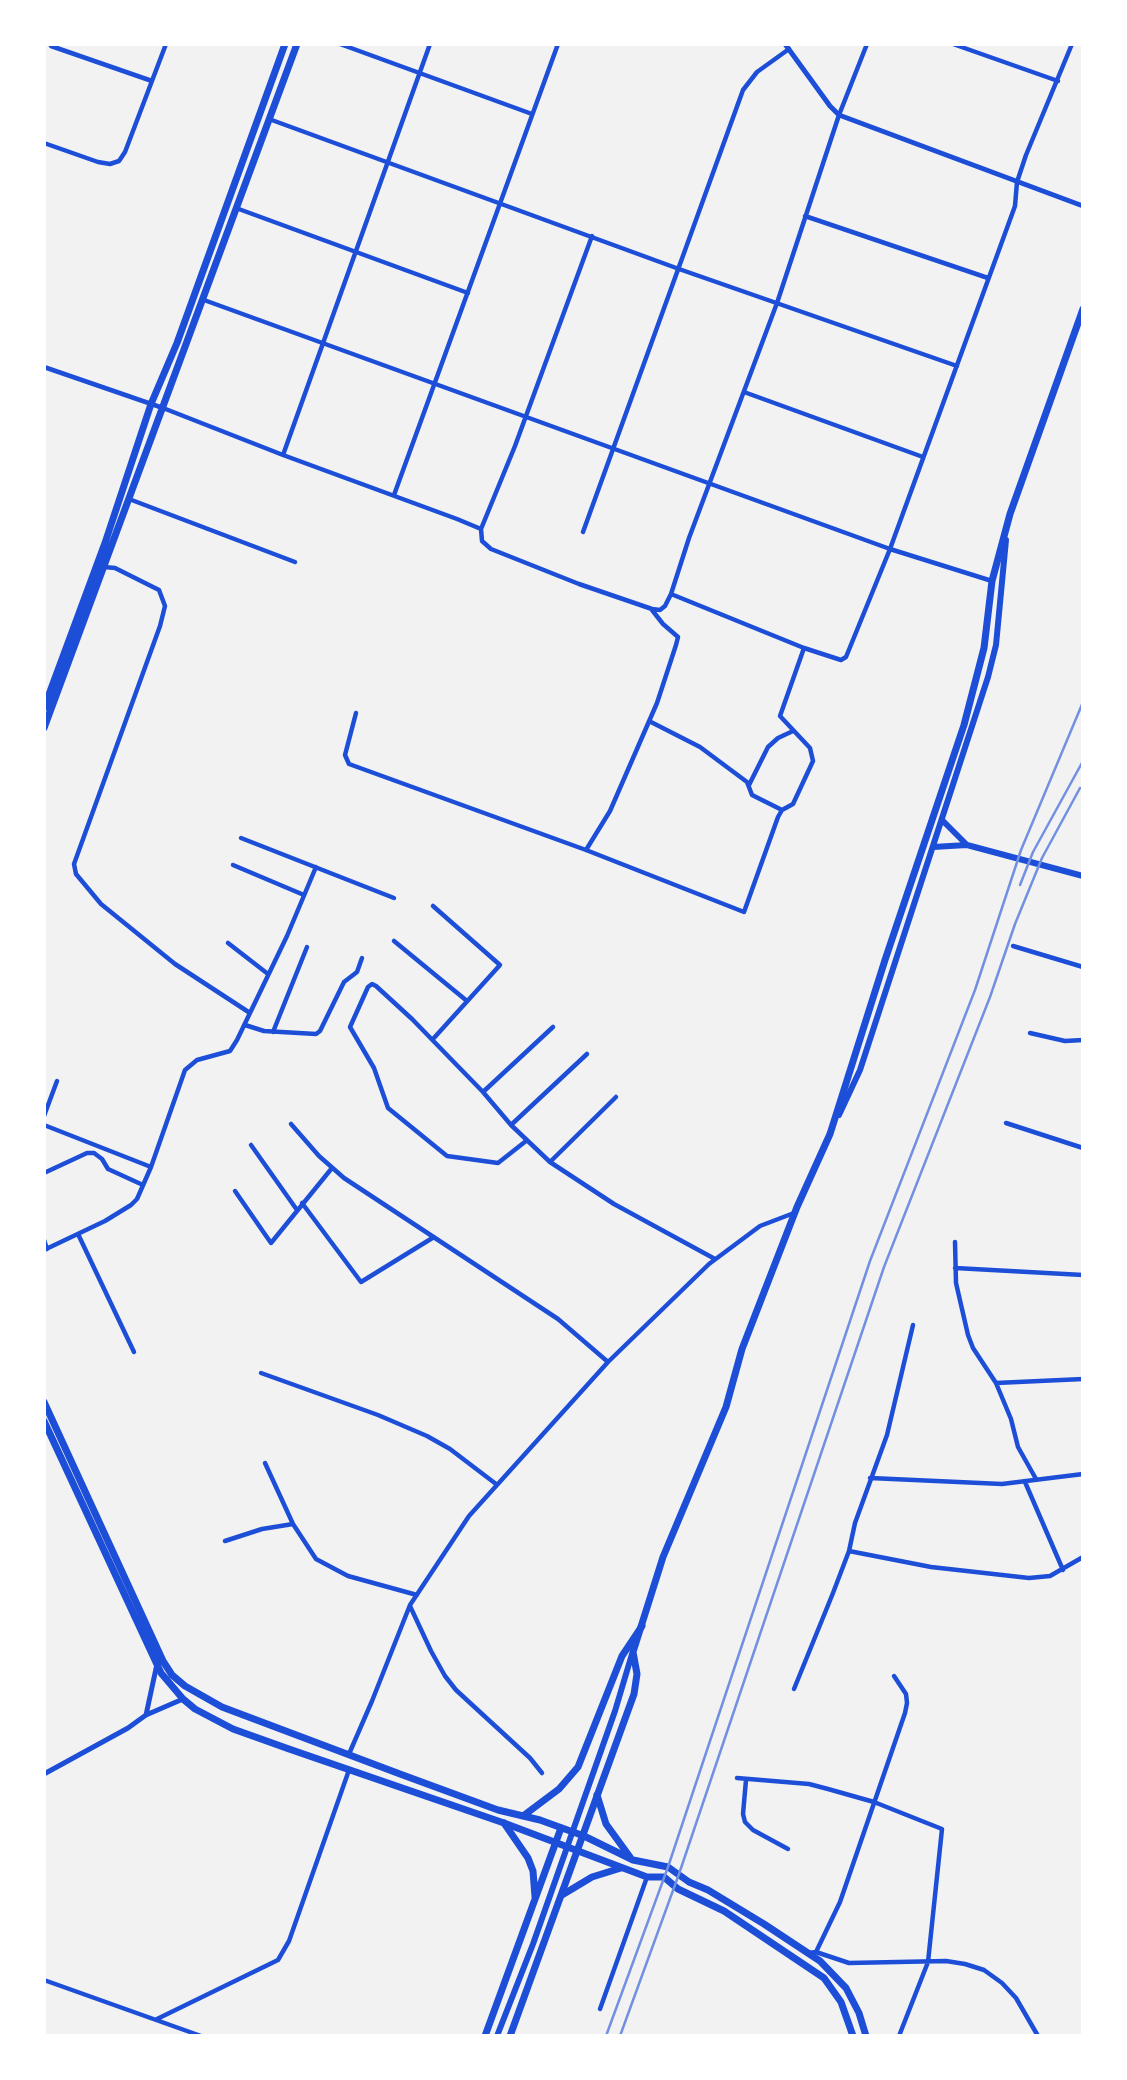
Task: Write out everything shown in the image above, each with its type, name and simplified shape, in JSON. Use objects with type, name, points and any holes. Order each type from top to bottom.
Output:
[{"type":"main road","points":[[44,708],[105,543],[151,404],[177,343],[285,44]]},
{"type":"main road","points":[[44,728],[297,44]]},
{"type":"main road","points":[[830,1134],[964,725],[984,648],[992,581],[1010,513],[1083,309]]},
{"type":"main road","points":[[497,2036],[533,1944],[615,1711],[663,1557],[726,1407],[742,1349],[797,1206],[860,1070],[964,752],[996,645],[1010,513]]},
{"type":"main road","points":[[942,820],[967,845]]},
{"type":"main road","points":[[933,847],[967,845],[1083,876]]},
{"type":"main road","points":[[44,1402],[163,1661],[172,1675],[209,1701],[476,1802],[584,1836],[633,1860],[668,1867],[689,1882],[717,1895],[811,1952],[846,1987],[859,2012],[866,2036]]},
{"type":"main road","points":[[44,1421],[161,1673],[183,1699],[208,1717],[233,1729],[504,1823],[647,1877],[668,1879],[678,1889],[724,1911],[811,1968],[833,1990],[853,2036]]},
{"type":"main road","points":[[523,1816],[559,1789],[578,1767],[622,1656],[642,1626]]},
{"type":"main road","points":[[510,2036],[634,1694],[637,1674],[633,1652]]},
{"type":"main road","points":[[597,1795],[606,1824],[633,1860]]},
{"type":"main road","points":[[504,1823],[521,1846],[533,1871],[534,1905]]},
{"type":"main road","points":[[485,2036],[561,1828]]},
{"type":"main road","points":[[562,1895],[592,1877],[622,1868]]},
{"type":"street","points":[[44,143],[98,162],[110,164],[119,161],[125,152],[166,44]]},
{"type":"street","points":[[276,44],[281,52]]},
{"type":"street","points":[[340,44],[532,114]]},
{"type":"street","points":[[282,455],[430,44]]},
{"type":"street","points":[[394,495],[558,44]]},
{"type":"street","points":[[592,236],[481,529],[482,541],[491,549],[660,610],[671,594],[689,538],[777,303],[839,115],[867,44]]},
{"type":"street","points":[[953,44],[1058,80]]},
{"type":"street","points":[[671,594],[804,648],[841,660],[846,657],[890,549],[957,366],[1014,206],[1017,182],[1026,155],[1072,44]]},
{"type":"street","points":[[51,46],[152,81]]},
{"type":"street","points":[[583,532],[743,90],[757,72],[787,47],[839,115],[1083,206]]},
{"type":"street","points":[[268,119],[957,366]]},
{"type":"street","points":[[236,208],[468,293]]},
{"type":"street","points":[[805,216],[988,278]]},
{"type":"street","points":[[204,300],[890,549],[992,581]]},
{"type":"street","points":[[44,367],[163,408],[481,529]]},
{"type":"street","points":[[744,392],[923,457]]},
{"type":"street","points":[[129,499],[295,562]]},
{"type":"street","points":[[103,567],[114,568],[159,590],[165,606],[74,864],[76,874],[101,904],[165,955],[250,1013]]},
{"type":"street","points":[[586,850],[610,811],[649,721],[678,637],[663,624],[652,609]]},
{"type":"street","points":[[356,713],[345,755],[349,764],[586,850],[744,912],[782,810],[793,804],[813,761],[810,748],[780,716],[804,648]]},
{"type":"street","points":[[649,721],[699,747],[749,785],[752,795],[782,810]]},
{"type":"street","points":[[749,785],[768,747],[794,730]]},
{"type":"street","points":[[241,838],[394,898]]},
{"type":"street","points":[[233,864],[304,895]]},
{"type":"street","points":[[44,1240],[45,1249],[131,1205],[151,1167],[185,1070],[197,1060],[230,1051],[245,1024],[316,867]]},
{"type":"street","points":[[433,906],[499,965],[433,1040]]},
{"type":"street","points":[[394,941],[467,1001]]},
{"type":"street","points":[[228,943],[268,974]]},
{"type":"street","points":[[1013,946],[1083,967]]},
{"type":"street","points":[[274,1032],[307,947]]},
{"type":"street","points":[[245,1024],[274,1032],[310,1034],[320,1031],[344,982],[356,974],[362,958]]},
{"type":"street","points":[[526,1141],[498,1163],[442,1154],[388,1108],[374,1068],[350,1027],[372,984],[433,1040],[484,1092],[526,1141],[550,1162],[614,1204],[715,1259]]},
{"type":"street","points":[[484,1092],[553,1027]]},
{"type":"street","points":[[1030,1033],[1065,1041],[1083,1040]]},
{"type":"street","points":[[511,1125],[587,1054]]},
{"type":"street","points":[[44,1116],[57,1081]]},
{"type":"street","points":[[550,1162],[616,1097]]},
{"type":"street","points":[[1006,1123],[1083,1148]]},
{"type":"street","points":[[291,1124],[332,1168],[361,1190],[558,1320],[608,1362]]},
{"type":"street","points":[[44,1125],[151,1167]]},
{"type":"street","points":[[251,1145],[297,1210]]},
{"type":"street","points":[[44,1173],[87,1153],[94,1153],[108,1169],[143,1185]]},
{"type":"street","points":[[235,1191],[271,1243],[332,1168]]},
{"type":"street","points":[[302,1203],[361,1282],[434,1237]]},
{"type":"street","points":[[349,1754],[410,1605],[469,1516],[608,1362],[715,1259],[760,1226],[793,1215],[797,1206]]},
{"type":"street","points":[[78,1234],[134,1352]]},
{"type":"street","points":[[955,1242],[958,1301],[968,1335],[996,1383],[1011,1419],[1018,1447],[1036,1479]]},
{"type":"street","points":[[955,1268],[1083,1275]]},
{"type":"street","points":[[794,1689],[849,1551],[855,1523],[887,1435],[914,1325]]},
{"type":"street","points":[[261,1373],[379,1415],[418,1432],[450,1449],[496,1484]]},
{"type":"street","points":[[996,1383],[1083,1380]]},
{"type":"street","points":[[265,1463],[288,1508],[293,1524],[316,1559],[348,1576],[417,1594]]},
{"type":"street","points":[[870,1478],[980,1483],[1025,1482],[1083,1474]]},
{"type":"street","points":[[1025,1482],[1063,1570]]},
{"type":"street","points":[[225,1541],[262,1529],[293,1524]]},
{"type":"street","points":[[849,1551],[931,1567],[1029,1578],[1050,1576],[1083,1557]]},
{"type":"street","points":[[410,1605],[430,1651],[445,1676],[456,1690],[530,1758],[542,1773]]},
{"type":"street","points":[[146,1715],[157,1664]]},
{"type":"street","points":[[894,1676],[906,1694],[907,1703],[840,1902],[811,1952],[849,1963],[928,1962],[965,1964],[984,1970],[1016,1998],[1038,2036]]},
{"type":"street","points":[[44,1774],[128,1728],[146,1715],[183,1699]]},
{"type":"street","points":[[157,2019],[278,1960],[289,1941],[349,1770]]},
{"type":"street","points":[[737,1778],[809,1784],[873,1802],[942,1829],[928,1962],[899,2036]]},
{"type":"street","points":[[746,1780],[743,1814],[745,1822],[753,1830],[788,1849]]},
{"type":"street","points":[[485,1826],[489,1818]]},
{"type":"street","points":[[600,2009],[647,1877]]},
{"type":"street","points":[[44,1980],[201,2036]]},
{"type":"railway","points":[[606,2036],[668,1867],[870,1261],[975,990],[1021,850],[1083,702]]},
{"type":"railway","points":[[1020,885],[1033,852],[1083,761]]},
{"type":"railway","points":[[620,2036],[679,1874],[884,1267],[1042,858],[1080,788]]}]
